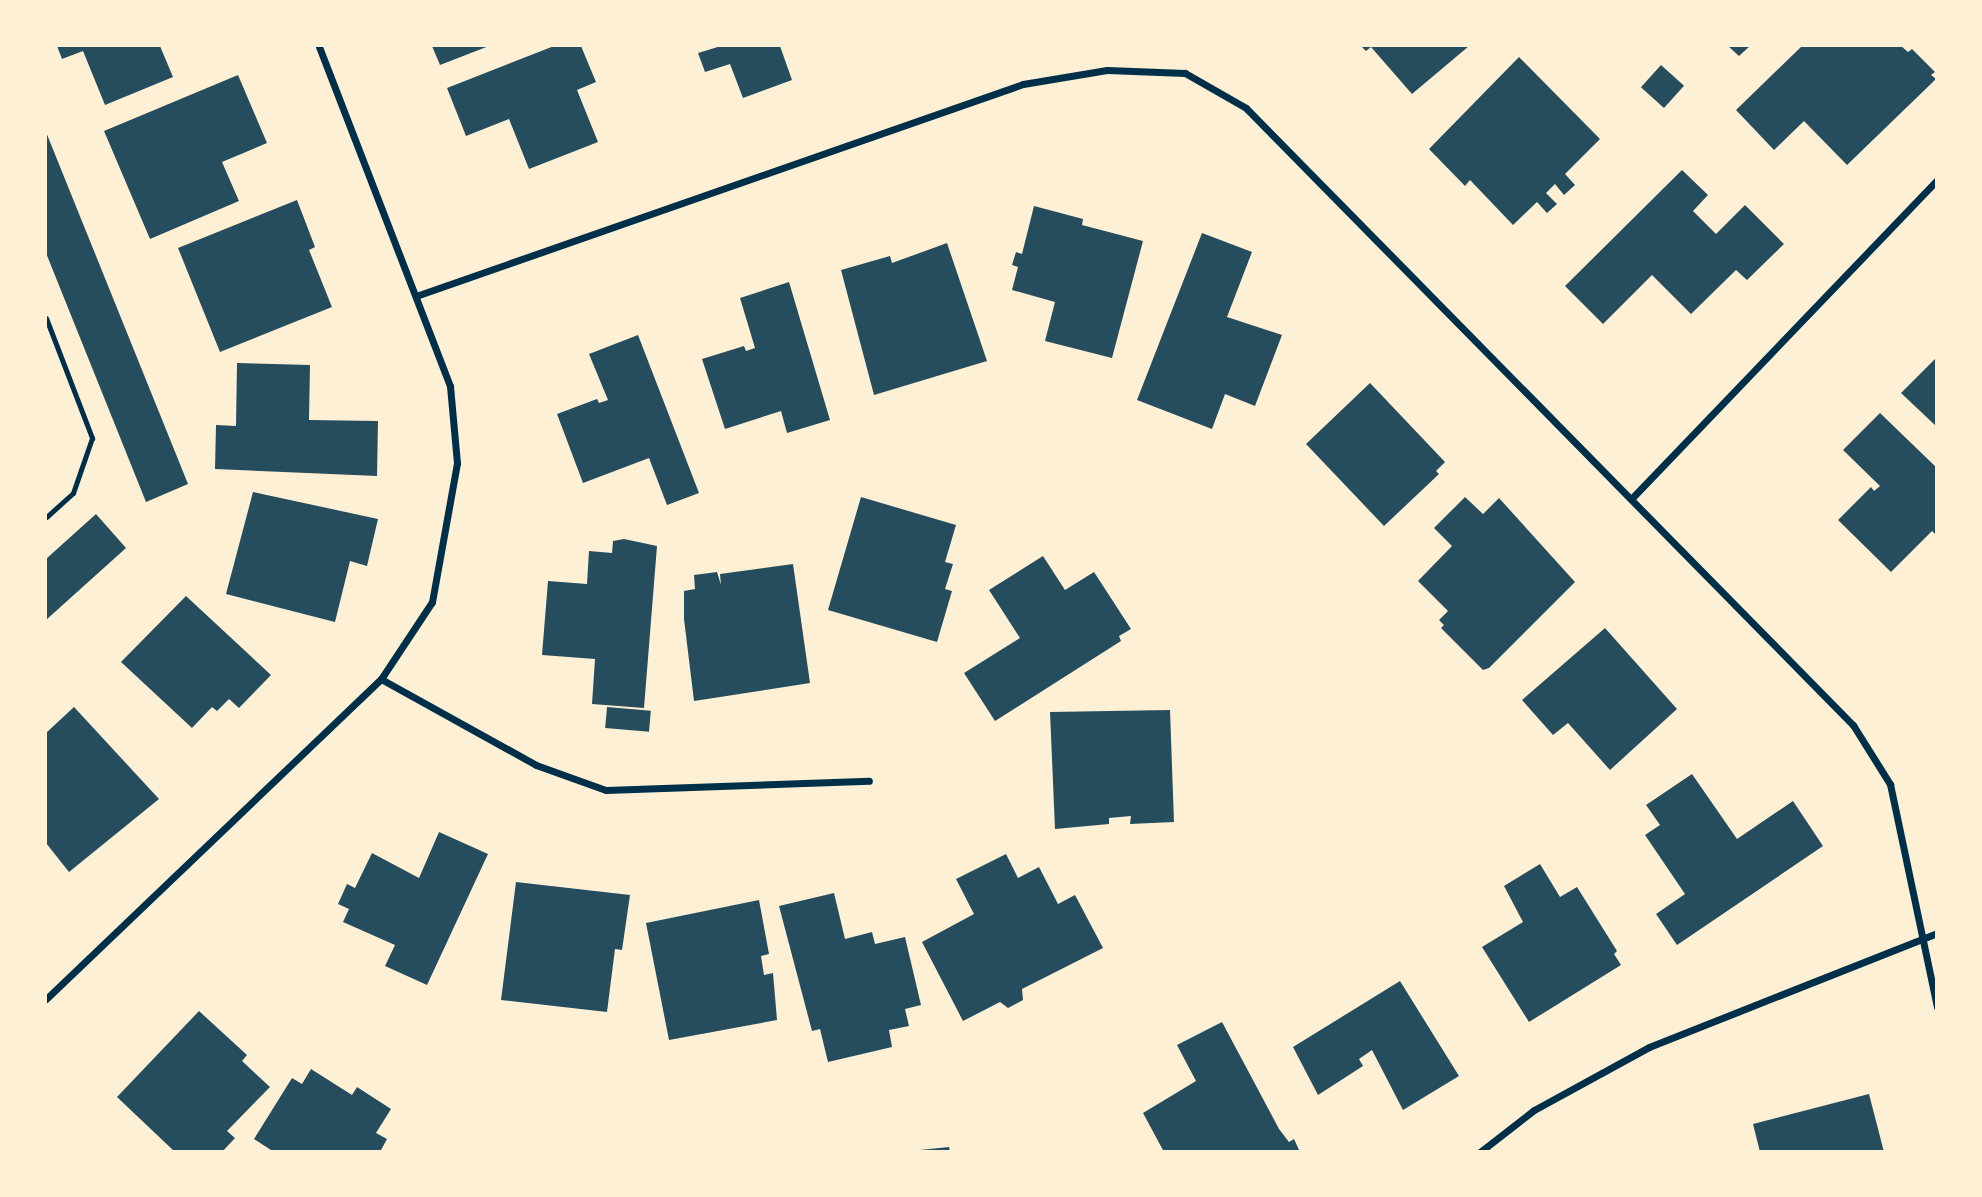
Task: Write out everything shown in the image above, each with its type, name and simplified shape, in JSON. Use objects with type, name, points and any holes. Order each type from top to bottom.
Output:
[{"type":"street","points":[[46,999],[381,679],[432,603],[457,463],[450,386],[319,46]]},
{"type":"street","points":[[416,296],[1023,84],[1107,70],[1185,73],[1247,107],[1633,497],[1853,725],[1890,783],[1919,937],[1937,1007]]},
{"type":"street","points":[[1633,497],[1937,180]]},
{"type":"street","points":[[381,679],[536,765],[606,790],[869,781]]},
{"type":"street","points":[[1480,1152],[1534,1110],[1649,1047],[1919,937],[1937,933]]},
{"type":"lane","points":[[46,318],[92,438],[73,493],[46,517]]},
{"type":"building","points":[[57,46],[160,46],[173,77],[105,105],[83,51],[62,59]]},
{"type":"building","points":[[432,46],[489,46],[440,65]]},
{"type":"building","points":[[554,46],[581,46],[596,82],[577,90],[598,142],[529,169],[509,119],[466,136],[447,88]]},
{"type":"building","points":[[721,46],[780,46],[792,80],[743,98],[730,64],[705,72],[698,53]]},
{"type":"building","points":[[1361,46],[1469,46],[1412,94],[1371,47],[1366,51]]},
{"type":"building","points":[[1728,46],[1750,46],[1739,56]]},
{"type":"building","points":[[1802,46],[1901,46],[1908,52],[1912,49],[1935,72],[1931,75],[1936,79],[1847,165],[1804,121],[1774,150],[1736,110]]},
{"type":"building","points":[[1519,57],[1600,139],[1565,174],[1575,185],[1564,195],[1555,184],[1546,193],[1557,204],[1547,213],[1537,202],[1513,225],[1470,180],[1465,186],[1429,149]]},
{"type":"building","points":[[1661,65],[1684,86],[1664,108],[1641,87]]},
{"type":"building","points":[[238,75],[267,143],[222,162],[239,201],[150,239],[104,131]]},
{"type":"building","points":[[46,132],[188,484],[146,502],[46,253]]},
{"type":"building","points":[[1682,170],[1708,195],[1693,211],[1716,234],[1745,205],[1784,244],[1747,280],[1736,270],[1691,314],[1652,275],[1603,324],[1565,286]]},
{"type":"building","points":[[297,200],[315,247],[309,250],[332,307],[220,352],[178,248]]},
{"type":"building","points":[[1034,206],[1083,219],[1082,225],[1143,241],[1112,358],[1045,341],[1055,302],[1012,290],[1018,267],[1012,265],[1016,252],[1022,254]]},
{"type":"building","points":[[1202,233],[1252,252],[1227,317],[1282,335],[1255,406],[1225,394],[1212,429],[1137,400]]},
{"type":"building","points":[[947,243],[987,361],[874,395],[841,270],[890,256],[892,263]]},
{"type":"building","points":[[789,282],[830,420],[787,433],[781,411],[725,429],[702,359],[744,346],[746,351],[755,348],[740,298]]},
{"type":"building","points":[[638,335],[699,493],[667,505],[649,458],[583,483],[557,414],[597,399],[599,403],[608,400],[589,354]]},
{"type":"building","points":[[1937,357],[1937,427],[1901,393]]},
{"type":"building","points":[[237,363],[310,365],[309,420],[378,421],[377,476],[215,469],[216,425],[236,426]]},
{"type":"building","points":[[1370,383],[1445,462],[1436,471],[1439,474],[1384,526],[1306,444]]},
{"type":"building","points":[[1880,413],[1937,468],[1937,536],[1932,531],[1891,572],[1838,520],[1871,487],[1874,491],[1880,486],[1843,450]]},
{"type":"building","points":[[253,492],[378,519],[367,566],[350,561],[335,622],[226,594]]},
{"type":"building","points":[[861,497],[956,525],[945,562],[953,564],[945,589],[952,591],[937,642],[828,610]]},
{"type":"building","points":[[1465,497],[1483,514],[1499,498],[1575,582],[1489,668],[1483,670],[1441,628],[1444,625],[1439,620],[1448,611],[1418,581],[1452,546],[1434,528]]},
{"type":"building","points":[[96,514],[126,548],[46,620],[46,559]]},
{"type":"building","points":[[624,539],[657,546],[644,708],[592,704],[595,659],[542,655],[548,581],[587,584],[589,551],[612,553],[613,541]]},
{"type":"building","points":[[1043,556],[1065,590],[1094,572],[1131,629],[1119,636],[1121,641],[995,721],[964,673],[1020,638],[989,590]]},
{"type":"building","points":[[793,564],[810,683],[694,701],[684,619],[684,591],[695,589],[694,575],[717,572],[721,585],[720,574]]},
{"type":"building","points":[[186,596],[271,675],[239,708],[229,699],[217,711],[212,707],[192,728],[121,662]]},
{"type":"building","points":[[1605,628],[1677,709],[1610,770],[1568,723],[1553,735],[1522,700]]},
{"type":"building","points":[[74,707],[159,799],[69,872],[46,843],[46,733]]},
{"type":"building","points":[[607,707],[651,711],[649,732],[605,728]]},
{"type":"building","points":[[1170,710],[1174,822],[1130,824],[1131,816],[1109,818],[1109,824],[1055,829],[1050,712]]},
{"type":"building","points":[[1692,774],[1737,839],[1793,801],[1823,846],[1677,945],[1656,914],[1685,894],[1645,835],[1660,825],[1646,805]]},
{"type":"building","points":[[439,832],[488,854],[427,985],[385,966],[395,945],[343,922],[349,909],[338,904],[347,884],[355,888],[372,853],[419,878]]},
{"type":"building","points":[[1006,854],[1018,878],[1039,867],[1058,904],[1075,895],[1103,948],[1022,989],[1023,1000],[1008,1008],[1000,1002],[963,1021],[922,942],[974,914],[956,879]]},
{"type":"building","points":[[1540,864],[1560,897],[1577,887],[1617,951],[1614,954],[1621,965],[1529,1022],[1482,947],[1523,922],[1504,886]]},
{"type":"building","points":[[516,882],[630,895],[622,950],[615,949],[607,1012],[501,1000]]},
{"type":"building","points":[[834,893],[845,939],[872,932],[875,944],[905,937],[921,1005],[905,1009],[909,1026],[889,1030],[892,1047],[828,1062],[820,1029],[812,1031],[779,906]]},
{"type":"building","points":[[759,900],[769,954],[761,956],[764,975],[773,973],[777,1020],[669,1040],[646,923]]},
{"type":"building","points":[[1400,981],[1459,1076],[1403,1110],[1372,1050],[1359,1059],[1363,1066],[1318,1095],[1293,1047]]},
{"type":"building","points":[[199,1011],[247,1055],[242,1061],[270,1087],[227,1131],[235,1138],[222,1152],[175,1152],[117,1097]]},
{"type":"building","points":[[1222,1022],[1279,1129],[1289,1142],[1294,1139],[1300,1152],[1164,1152],[1143,1113],[1196,1081],[1177,1045]]},
{"type":"building","points":[[311,1069],[352,1095],[357,1087],[391,1109],[376,1133],[387,1139],[380,1152],[274,1152],[254,1139],[292,1078],[302,1084]]},
{"type":"building","points":[[1869,1094],[1884,1152],[1760,1152],[1753,1124]]},
{"type":"building","points":[[949,1147],[950,1152],[920,1152],[920,1150]]}]
